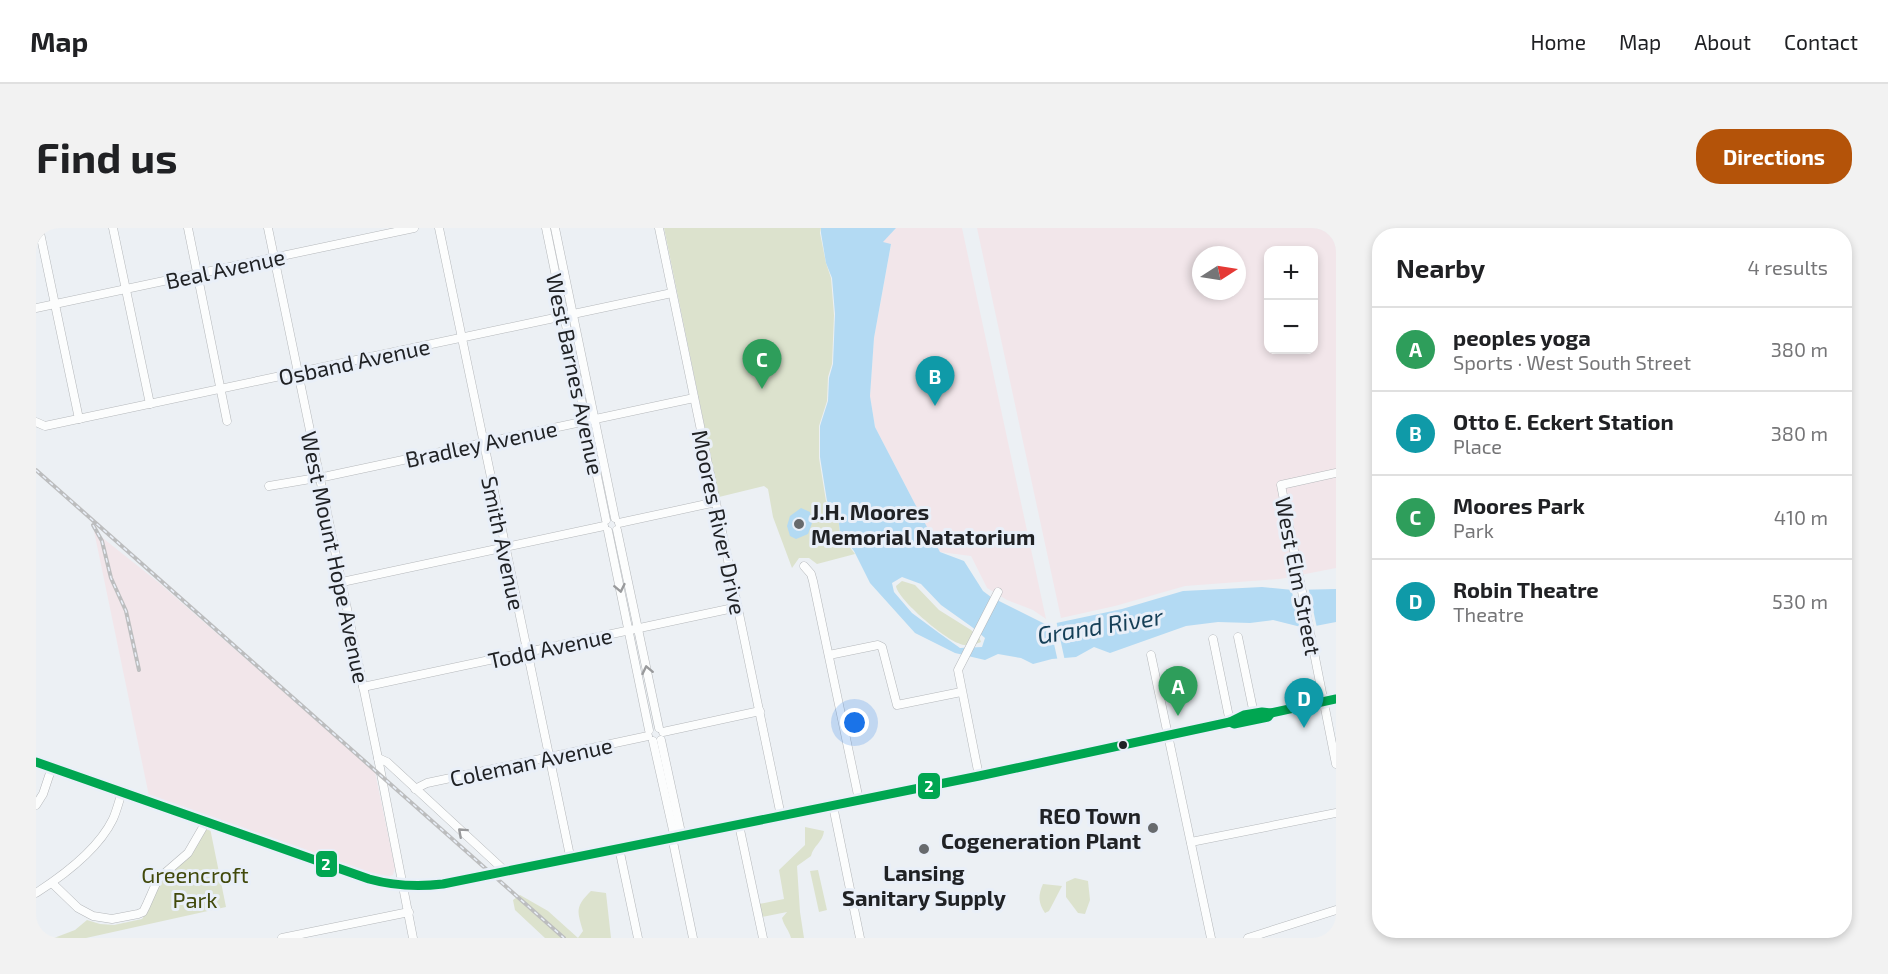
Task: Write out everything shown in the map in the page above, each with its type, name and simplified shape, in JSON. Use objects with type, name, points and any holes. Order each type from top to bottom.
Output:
[{"type":"street","points":[[39,228],[79,419]]},
{"type":"street","points":[[114,228],[150,404]]},
{"type":"street","points":[[188,228],[227,421]]},
{"type":"street","name":"West Mount Hope Avenue","points":[[268,228],[413,938]]},
{"type":"street","name":"Beal Avenue","points":[[36,308],[414,228]]},
{"type":"street","name":"Smith Avenue","points":[[438,228],[572,858]]},
{"type":"street","name":"West Barnes Avenue","points":[[546,228],[595,419],[638,628],[655,734]]},
{"type":"street","name":"West Barnes Avenue","points":[[555,228],[586,421],[606,526],[629,630],[680,828],[675,837],[693,938]]},
{"type":"street","name":"Moores River Drive","points":[[659,228],[782,816]]},
{"type":"street","name":"Osband Avenue","points":[[36,422],[45,426],[672,293]]},
{"type":"street","name":"Bradley Avenue","points":[[268,486],[320,478],[694,398]]},
{"type":"street","name":"West Elm Street","points":[[1336,473],[1281,485],[1336,764]]},
{"type":"street","points":[[342,582],[716,502]]},
{"type":"street","points":[[606,526],[611,517],[617,523]]},
{"type":"street","points":[[804,566],[811,574],[813,581],[860,800]]},
{"type":"street","points":[[979,776],[958,677],[960,666],[998,592]]},
{"type":"street","name":"Todd Avenue","points":[[363,687],[738,607]]},
{"type":"street","points":[[1238,637],[1254,714]]},
{"type":"street","points":[[1213,639],[1230,722]]},
{"type":"street","points":[[829,656],[878,645],[882,647],[897,705],[962,692]]},
{"type":"street","points":[[1152,655],[1211,938]]},
{"type":"street","points":[[1230,722],[1233,718],[1267,711],[1271,713],[1336,699]]},
{"type":"street","name":"Coleman Avenue","points":[[415,789],[426,783],[760,711]]},
{"type":"street","points":[[36,762],[375,881],[404,887],[443,884],[506,872],[979,776],[1230,722],[1234,724],[1244,722],[1268,717],[1271,713]]},
{"type":"street","points":[[378,758],[387,762],[506,872]]},
{"type":"street","points":[[36,804],[43,794],[52,767]]},
{"type":"street","points":[[36,893],[74,865],[104,833],[113,819],[122,792]]},
{"type":"street","points":[[833,806],[860,938]]},
{"type":"street","points":[[1191,842],[1336,813]]},
{"type":"street","points":[[52,883],[78,908],[93,916],[111,918],[138,914],[143,912],[158,879],[188,854],[206,822]]},
{"type":"street","points":[[739,825],[763,938]]},
{"type":"street","points":[[619,848],[638,938]]},
{"type":"street","points":[[1248,938],[1336,910]]},
{"type":"street","points":[[282,938],[409,912]]},
{"type":"shaded area","points":[[896,228],[962,228],[1046,619],[1033,610],[1007,600],[987,588],[971,556],[940,552],[875,427],[870,396],[874,338],[891,245],[882,242]]},
{"type":"shaded area","points":[[977,228],[1336,228],[1336,568],[1280,579],[1185,586],[1115,606],[1061,618]]},
{"type":"shaded area","points":[[94,531],[158,582],[375,772],[395,868],[393,875],[386,877],[365,872],[149,796]]},
{"type":"green space","points":[[664,228],[821,228],[826,263],[831,278],[834,315],[832,364],[828,377],[827,401],[819,426],[819,458],[826,501],[838,516],[840,534],[855,554],[817,564],[809,558],[799,558],[792,568],[773,517],[768,489],[764,486],[719,497]]},
{"type":"green space","points":[[902,581],[915,585],[939,610],[971,630],[981,642],[970,645],[951,640],[905,600],[896,586]]},
{"type":"green space","points":[[805,827],[824,831],[811,856],[797,866],[804,938],[791,938],[782,918],[787,912],[762,917],[759,904],[784,899],[779,870],[805,845]]},
{"type":"green space","name":"Greencroft Park","points":[[210,828],[226,907],[86,938],[54,938],[75,930],[87,920],[114,925],[142,919],[160,881],[192,854],[206,830]]},
{"type":"green space","points":[[818,870],[827,910],[819,912],[810,871]]},
{"type":"green space","points":[[1075,878],[1088,881],[1090,900],[1085,914],[1078,913],[1066,897],[1066,882]]},
{"type":"green space","points":[[1043,884],[1062,886],[1049,911],[1045,913],[1039,899]]},
{"type":"green space","points":[[591,891],[606,893],[611,938],[578,938],[583,931],[579,913],[582,901]]},
{"type":"green space","points":[[520,895],[548,911],[578,938],[545,938],[515,910],[513,900]]},
{"type":"water","name":"Grand River","points":[[821,228],[896,228],[883,242],[891,244],[874,338],[870,396],[875,427],[940,552],[964,561],[983,591],[1047,625],[1122,609],[1183,591],[1262,587],[1293,590],[1336,589],[1336,622],[1305,628],[1273,620],[1186,626],[1110,653],[1094,647],[1076,657],[1052,659],[1033,664],[1021,658],[998,654],[985,660],[955,653],[915,633],[870,583],[854,551],[840,533],[838,515],[827,501],[820,457],[820,426],[828,401],[829,378],[833,364],[835,314],[832,278],[826,263]],"holes":[[[902,577],[921,584],[941,605],[985,638],[982,647],[960,648],[912,613],[894,592],[892,583]]]},
{"type":"water","name":"J.H. Moores Memorial Natatorium","points":[[801,508],[810,512],[812,523],[808,534],[796,539],[790,536],[787,526],[790,516]]},
{"type":"pier","points":[[1308,586],[1317,628],[1303,631],[1300,630],[1291,587]]},
{"type":"pier","points":[[1056,620],[1065,661],[1058,662],[1049,621]]},
{"type":"railway","points":[[36,470],[564,938]]},
{"type":"railway","points":[[93,525],[102,541],[111,578],[126,611],[139,670]]},
{"type":"transit line","name":"2","points":[[1271,713],[1336,699]]},
{"type":"transit line","name":"2","points":[[1262,712],[1271,713],[1268,717],[1234,724],[1230,722],[1244,715],[1262,712]]},
{"type":"transit line","name":"2","points":[[36,762],[369,879],[406,885],[424,885],[443,884],[979,776],[1230,722]]},
{"type":"place","name":"Moores Park","points":[[762,389]]},
{"type":"place","name":"Otto E. Eckert Station","points":[[935,406]]},
{"type":"place","name":"J.H. Moores Memorial Natatorium","points":[[799,524]]},
{"type":"place","name":"peoples yoga","points":[[1178,716]]},
{"type":"place","name":"Robin Theatre","points":[[1304,728]]},
{"type":"place","name":"REO Town Cogeneration Plant","points":[[1153,828]]},
{"type":"place","name":"Lansing Sanitary Supply","points":[[924,849]]}]
